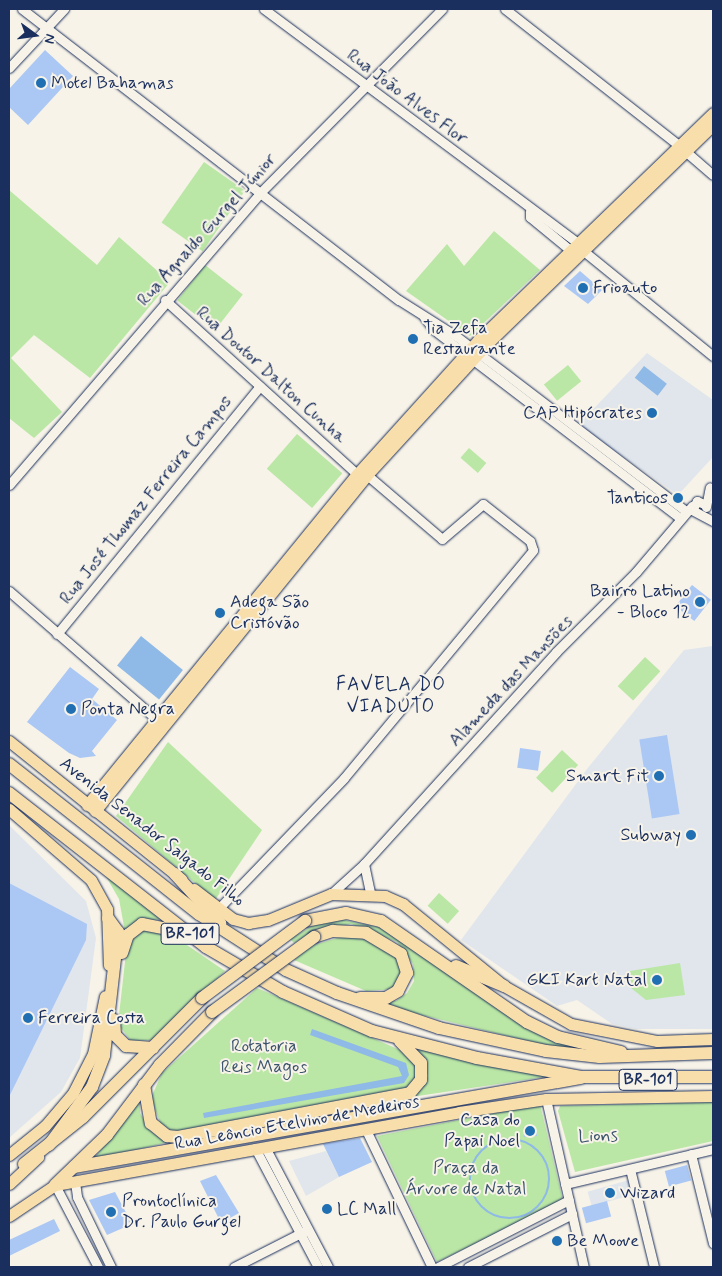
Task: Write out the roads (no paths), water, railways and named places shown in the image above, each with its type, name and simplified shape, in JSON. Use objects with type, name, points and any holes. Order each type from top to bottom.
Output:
[{"type":"highway","name":"Avenida Senador Salgado Filho","points":[[9,764],[142,871],[226,931],[286,970],[350,998],[439,1028],[575,1056],[646,1057],[713,1053]]},
{"type":"highway","name":"BR-101","points":[[9,793],[206,947],[313,1007],[394,1037],[582,1077],[713,1077]]},
{"type":"highway","points":[[175,874],[226,931]]},
{"type":"highway","points":[[24,1164],[47,1146],[153,1048],[202,998],[304,921],[330,914],[364,916],[393,927],[543,1030],[573,1041],[646,1057]]},
{"type":"highway","points":[[47,1146],[92,1087],[104,1055],[118,932],[108,922]]},
{"type":"highway","points":[[153,1048],[126,1046],[114,1028],[128,935],[152,923],[206,947]]},
{"type":"highway","points":[[55,1184],[107,1135],[144,1085],[212,1012],[314,938],[333,931],[366,933],[401,954],[407,973],[398,992],[380,999],[350,998]]},
{"type":"highway","points":[[436,957],[504,986]]},
{"type":"highway","points":[[144,1085],[151,1122],[158,1131],[178,1137],[392,1098],[416,1088],[422,1071],[414,1051],[394,1037]]},
{"type":"highway","points":[[74,1167],[582,1077]]},
{"type":"main road","points":[[91,808],[362,474],[473,353],[713,113]]},
{"type":"main road","points":[[680,147],[713,125]]},
{"type":"main road","name":"Avenida Senador Salgado Filho","points":[[9,740],[91,808],[238,922],[259,923],[331,894],[370,892],[403,904],[504,986],[587,1030],[657,1041],[713,1038]]},
{"type":"main road","points":[[9,809],[82,868],[100,893],[108,922],[110,960],[101,1023],[84,1076],[60,1110],[9,1155]]},
{"type":"main road","points":[[546,1099],[713,1096]]},
{"type":"main road","name":"Rua Leôncio Etelvino de Medeiros","points":[[55,1184],[546,1099]]},
{"type":"main road","points":[[9,1184],[47,1146]]},
{"type":"main road","points":[[9,1174],[24,1164]]},
{"type":"main road","points":[[9,1216],[55,1184]]},
{"type":"street","points":[[22,9],[260,193],[506,379],[696,510],[713,519]]},
{"type":"street","points":[[9,68],[64,9]]},
{"type":"street","name":"Rua João Alves Flor","points":[[264,9],[577,247],[713,356]]},
{"type":"street","name":"Rua Agnaldo Gurgel Júnior","points":[[9,485],[165,300],[260,193],[363,84],[442,9]]},
{"type":"street","points":[[505,9],[713,175]]},
{"type":"street","name":"Rua Doutor Dalton Cunha","points":[[165,300],[260,386],[362,474],[442,539],[482,504],[533,545],[529,556],[344,778],[219,908]]},
{"type":"street","name":"Rua José Thomaz Ferreira Campos","points":[[57,634],[260,386]]},
{"type":"street","name":"Alameda das Mansões","points":[[331,894],[364,864],[556,652],[696,510],[711,485]]},
{"type":"street","points":[[9,591],[160,722]]},
{"type":"street","points":[[364,864],[370,892]]},
{"type":"street","points":[[546,1099],[584,1267]]},
{"type":"street","points":[[366,1130],[432,1267]]},
{"type":"street","points":[[260,1148],[304,1232],[318,1267]]},
{"type":"street","points":[[565,1184],[713,1149]]},
{"type":"street","points":[[691,1154],[713,1243]]},
{"type":"street","points":[[630,1169],[654,1267]]},
{"type":"street","points":[[75,1182],[77,1197],[111,1267]]},
{"type":"street","points":[[55,1184],[98,1267]]},
{"type":"street","points":[[64,1203],[77,1197]]},
{"type":"street","points":[[438,1267],[569,1200]]},
{"type":"street","points":[[468,1267],[572,1214]]},
{"type":"street","points":[[234,1267],[304,1232]]},
{"type":"street","points":[[304,1232],[328,1267]]},
{"type":"water","points":[[644,366],[667,384],[658,396],[635,378]]},
{"type":"water","points":[[141,636],[183,670],[159,700],[117,666]]},
{"type":"water","points":[[312,1029],[406,1063],[409,1075],[404,1083],[204,1118],[203,1113],[402,1076],[398,1067],[310,1035]]},
{"type":"waterway","points":[[510,1139],[525,1142],[538,1151],[547,1164],[550,1179],[547,1194],[538,1207],[525,1216],[510,1219],[495,1216],[482,1207],[473,1194],[470,1179],[473,1164],[482,1151],[495,1142],[510,1139]]},
{"type":"place","name":"Motel Bahamas","points":[[41,83]]},
{"type":"place","name":"Frioauto","points":[[583,288]]},
{"type":"place","name":"Tia Zefa Restaurante","points":[[413,339]]},
{"type":"place","name":"CAP Hipócrates","points":[[652,413]]},
{"type":"place","name":"Tanticos","points":[[678,498]]},
{"type":"place","name":"Bairro Latino - Bloco 12","points":[[700,602]]},
{"type":"place","name":"Adega São Cristóvão","points":[[220,613]]},
{"type":"place","name":"Ponta Negra","points":[[71,709]]},
{"type":"place","name":"Smart Fit","points":[[659,776]]},
{"type":"place","name":"Subway","points":[[691,835]]},
{"type":"place","name":"GKI Kart Natal","points":[[657,980]]},
{"type":"place","name":"Ferreira Costa","points":[[28,1018]]},
{"type":"place","name":"Casa do Papai Noel","points":[[530,1131]]},
{"type":"place","name":"Wizard","points":[[610,1193]]},
{"type":"place","name":"LC Mall","points":[[327,1209]]},
{"type":"place","name":"Prontoclínica Dr. Paulo Gurgel","points":[[111,1212]]},
{"type":"place","name":"Be Moove","points":[[557,1241]]},
{"type":"district","name":"FAVELA DO VIADUTO","points":[[391,696]]},
{"type":"park label","name":"Rotatoria Reis Magos","points":[[264,1057]]},
{"type":"park label","name":"Lions","points":[[598,1136]]},
{"type":"park label","name":"Praça da Árvore de Natal","points":[[466,1179]]}]
